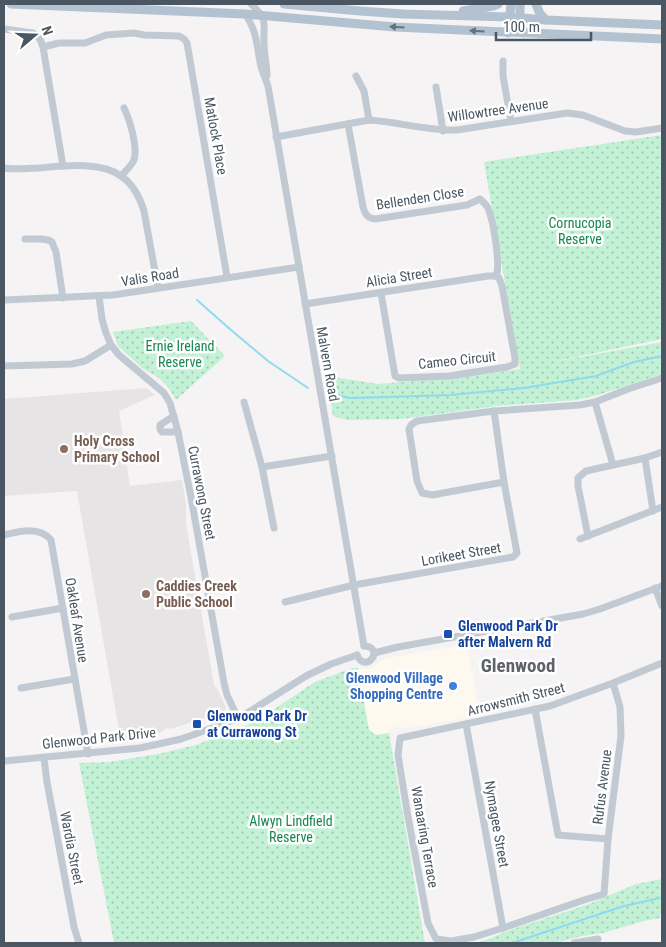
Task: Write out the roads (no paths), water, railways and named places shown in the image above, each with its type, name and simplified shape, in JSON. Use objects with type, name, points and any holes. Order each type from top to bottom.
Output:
[{"type":"main road","points":[[11,4],[107,6],[261,15],[395,27],[662,39]]},
{"type":"main road","points":[[284,4],[360,11],[510,16],[546,20],[662,26]]},
{"type":"main road","points":[[443,15],[498,4]]},
{"type":"main road","points":[[508,33],[511,4]]},
{"type":"main road","points":[[520,4],[523,33]]},
{"type":"main road","points":[[536,4],[540,14],[546,20]]},
{"type":"street","points":[[251,4],[261,15]]},
{"type":"street","name":"Malvern Road","points":[[245,14],[256,34],[261,66],[268,86]]},
{"type":"street","name":"Malvern Road","points":[[261,15],[265,26],[263,44],[276,137],[364,646]]},
{"type":"street","points":[[4,29],[33,33],[40,39],[43,47],[63,166]]},
{"type":"street","name":"Matlock Place","points":[[43,47],[59,43],[85,43],[106,35],[134,33],[179,36],[184,39],[187,43],[227,278]]},
{"type":"street","points":[[503,61],[503,76],[511,121]]},
{"type":"street","points":[[356,76],[364,91],[369,120]]},
{"type":"street","points":[[436,87],[443,130]]},
{"type":"street","points":[[122,176],[133,162],[135,151],[130,120],[124,108]]},
{"type":"street","name":"Willowtree Avenue","points":[[276,137],[369,120],[426,129],[458,130],[567,113],[583,115],[625,132],[662,128]]},
{"type":"street","name":"Bellenden Close","points":[[348,124],[363,207],[367,216],[375,219],[467,205],[480,199],[487,207],[493,226],[498,267],[498,274],[496,276]]},
{"type":"street","points":[[4,168],[93,166],[104,168],[122,176],[135,190],[144,211],[158,288]]},
{"type":"street","points":[[25,239],[42,239],[52,242],[56,252],[63,298]]},
{"type":"street","name":"Valis Road","points":[[4,300],[99,296],[299,267]]},
{"type":"street","name":"Cameo Circuit","points":[[381,293],[394,376],[399,378],[449,376],[507,367],[515,364],[502,286],[499,278],[496,276]]},
{"type":"street","name":"Alicia Street","points":[[305,304],[496,276]]},
{"type":"street","name":"Currawong Street","points":[[99,296],[102,319],[112,345],[128,364],[164,392],[170,403],[191,496],[224,684],[238,718]]},
{"type":"street","points":[[4,366],[72,364],[86,361],[112,345]]},
{"type":"street","points":[[504,482],[432,495],[422,494],[417,481],[409,429],[411,425],[417,421],[494,411],[580,405],[595,402],[662,378]]},
{"type":"street","points":[[244,402],[262,467],[274,528]]},
{"type":"street","points":[[595,402],[613,465]]},
{"type":"street","name":"Lorikeet Street","points":[[354,585],[513,557],[517,553],[494,411]]},
{"type":"street","points":[[174,416],[160,425],[160,429],[162,432],[178,432]]},
{"type":"street","points":[[588,536],[578,478],[586,471],[645,458],[662,452]]},
{"type":"street","points":[[262,467],[332,456]]},
{"type":"street","points":[[645,458],[654,511]]},
{"type":"street","points":[[580,539],[662,507]]},
{"type":"street","name":"Oakleaf Avenue","points":[[4,535],[36,531],[45,534],[52,545],[88,754]]},
{"type":"street","points":[[285,602],[354,585]]},
{"type":"street","points":[[374,653],[583,614],[659,587],[662,606]]},
{"type":"street","points":[[12,617],[63,608]]},
{"type":"street","points":[[364,646],[369,646],[374,653],[371,660],[366,662],[361,661],[358,650],[364,646]]},
{"type":"street","name":"Glenwood Park Drive","points":[[4,761],[88,754],[167,743],[200,733],[238,718],[306,676],[326,666],[358,655]]},
{"type":"street","name":"Arrowsmith Street","points":[[400,738],[550,706],[662,663]]},
{"type":"street","points":[[21,688],[74,679]]},
{"type":"street","name":"Rufus Avenue","points":[[503,928],[604,894],[608,839],[620,736],[620,707],[613,683]]},
{"type":"street","points":[[535,709],[558,835],[608,839]]},
{"type":"street","name":"Nymagee Street","points":[[466,724],[503,928]]},
{"type":"street","name":"Wanaaring Terrace","points":[[400,738],[398,755],[408,816],[428,922],[436,939],[451,941],[503,928]]},
{"type":"street","name":"Wardia Street","points":[[44,758],[74,927],[79,943]]},
{"type":"street","points":[[574,943],[598,938]]},
{"type":"waterway","points":[[197,300],[268,361],[308,388]]},
{"type":"waterway","points":[[332,394],[350,398],[451,395],[524,388],[596,376],[634,362],[662,356]]},
{"type":"waterway","points":[[512,943],[624,906],[660,898]]},
{"type":"place","name":"Holy Cross Primary School","points":[[64,449]]},
{"type":"place","name":"Caddies Creek Public School","points":[[146,594]]},
{"type":"place","name":"Glenwood Park Dr after Malvern Rd","points":[[448,634]]},
{"type":"place","name":"Glenwood Village Shopping Centre","points":[[453,686]]},
{"type":"place","name":"Glenwood Park Dr at Currawong St","points":[[197,724]]},
{"type":"district","name":"Glenwood","points":[[518,665]]},
{"type":"park label","name":"Cornucopia Reserve","points":[[580,232]]},
{"type":"park label","name":"Ernie Ireland Reserve","points":[[180,354]]},
{"type":"park label","name":"Alwyn Lindfield Reserve","points":[[291,830]]}]
